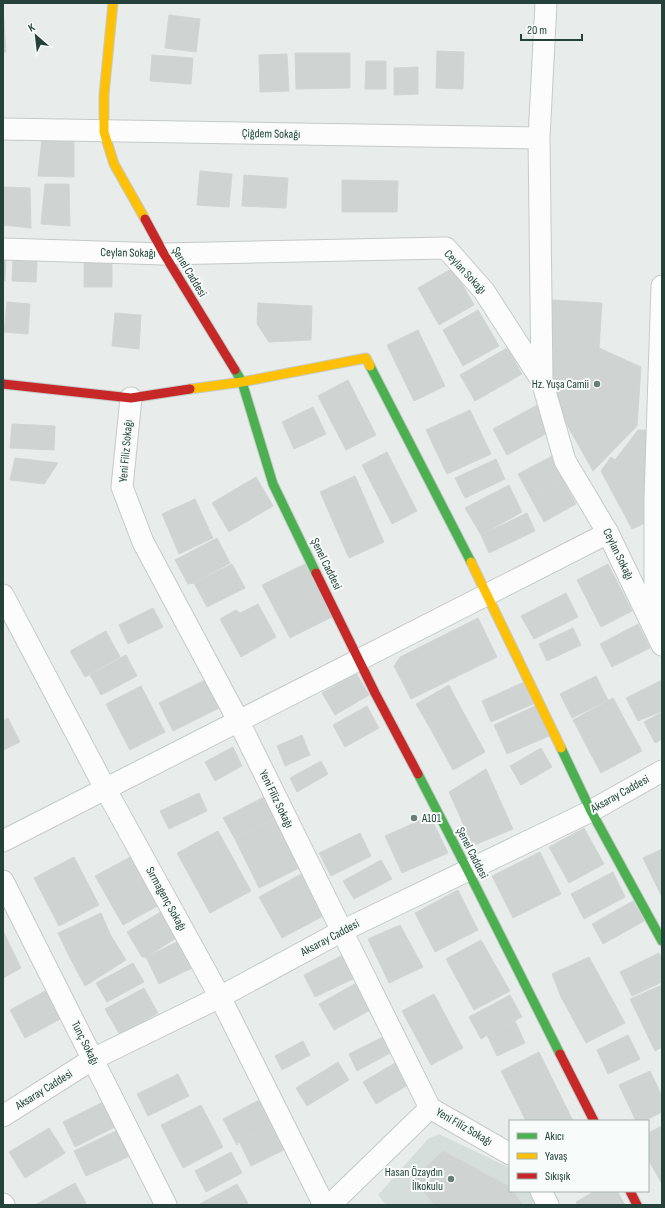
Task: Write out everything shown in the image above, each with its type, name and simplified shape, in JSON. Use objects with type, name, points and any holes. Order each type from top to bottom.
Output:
[{"type":"street","name":"Şenel Caddesi","points":[[113,3],[104,94],[104,132],[114,164],[164,254],[242,382],[273,484],[375,692],[468,870],[593,1120]]},
{"type":"street","points":[[542,381],[539,138],[546,3]]},
{"type":"street","name":"Çiğdem Sokağı","points":[[3,129],[104,132],[539,138]]},
{"type":"street","name":"Ceylan Sokağı","points":[[3,249],[164,254],[446,248],[484,291],[542,381],[565,461],[608,533],[660,635]]},
{"type":"street","points":[[660,635],[655,498],[662,286]]},
{"type":"street","points":[[3,384],[131,398],[242,382],[366,358],[488,595],[591,810],[662,941]]},
{"type":"street","name":"Yeni Filiz Sokağı","points":[[131,398],[122,486],[143,542],[238,720],[430,1108],[509,1153]]},
{"type":"street","points":[[3,841],[238,720],[488,595],[608,533]]},
{"type":"street","name":"Sırmagenç Sokağı","points":[[3,595],[220,997],[324,1205]]},
{"type":"street","name":"Aksaray Caddesi","points":[[3,1116],[93,1059],[220,997],[342,931],[591,810],[662,771]]},
{"type":"street","name":"Tunç Sokağı","points":[[3,881],[166,1205]]},
{"type":"street","points":[[330,1205],[430,1108]]},
{"type":"street","points":[[542,1192],[548,1205]]},
{"type":"street","points":[[630,1192],[637,1205]]},
{"type":"shaded area","name":"Hasan Özaydın İlkokulu","points":[[439,1134],[509,1168],[509,1192],[532,1192],[541,1205],[386,1205],[378,1195],[428,1139]]},
{"type":"building","points":[[3,8],[6,52],[3,52]]},
{"type":"building","points":[[169,15],[200,19],[196,52],[165,48]]},
{"type":"building","points":[[437,51],[464,52],[463,89],[436,88]]},
{"type":"building","points":[[295,53],[350,53],[350,88],[296,89]]},
{"type":"building","points":[[287,54],[289,91],[260,92],[259,55]]},
{"type":"building","points":[[152,55],[193,58],[191,84],[150,81]]},
{"type":"building","points":[[366,61],[386,61],[386,89],[365,89]]},
{"type":"building","points":[[418,67],[418,94],[394,95],[394,68]]},
{"type":"building","points":[[74,137],[74,177],[38,176],[42,138]]},
{"type":"building","points":[[200,171],[232,174],[229,207],[197,205]]},
{"type":"building","points":[[244,175],[288,178],[286,208],[242,206]]},
{"type":"building","points":[[342,180],[398,181],[397,212],[342,212]]},
{"type":"building","points":[[45,184],[69,184],[70,226],[41,224]]},
{"type":"building","points":[[3,187],[30,188],[31,228],[3,225]]},
{"type":"building","points":[[3,257],[6,257],[5,281],[3,281]]},
{"type":"building","points":[[13,259],[37,260],[36,282],[12,281]]},
{"type":"building","points":[[84,260],[112,260],[112,287],[84,287]]},
{"type":"building","points":[[453,268],[474,305],[439,325],[418,288]]},
{"type":"building","name":"Hz. Yuşa Camii","points":[[552,300],[602,303],[599,348],[641,367],[637,426],[593,471],[553,400]]},
{"type":"building","points":[[7,302],[30,304],[28,334],[4,332]]},
{"type":"building","points":[[258,303],[312,306],[311,340],[269,342],[257,324]]},
{"type":"building","points":[[478,310],[499,346],[463,366],[443,330]]},
{"type":"building","points":[[115,313],[141,315],[139,349],[112,346]]},
{"type":"building","points":[[418,330],[445,386],[414,401],[387,345]]},
{"type":"building","points":[[507,348],[522,374],[475,401],[460,375]]},
{"type":"building","points":[[348,380],[376,435],[346,450],[318,396]]},
{"type":"building","points":[[541,403],[555,429],[507,455],[493,429]]},
{"type":"building","points":[[313,407],[326,434],[294,449],[282,422]]},
{"type":"building","points":[[470,410],[491,454],[447,474],[426,430]]},
{"type":"building","points":[[12,424],[55,426],[54,450],[10,448]]},
{"type":"building","points":[[638,430],[646,430],[647,522],[632,529],[601,471],[611,457],[615,460]]},
{"type":"building","points":[[387,452],[417,511],[392,524],[362,465]]},
{"type":"building","points":[[556,454],[568,479],[531,498],[518,474]]},
{"type":"building","points":[[15,458],[58,463],[44,484],[10,480]]},
{"type":"building","points":[[496,459],[505,479],[465,498],[455,478]]},
{"type":"building","points":[[355,476],[384,542],[349,558],[320,492]]},
{"type":"building","points":[[256,477],[273,506],[229,532],[212,503]]},
{"type":"building","points":[[563,480],[576,504],[544,522],[531,498]]},
{"type":"building","points":[[509,485],[522,512],[481,535],[465,508]]},
{"type":"building","points":[[195,499],[213,538],[179,554],[162,514]]},
{"type":"building","points":[[527,513],[535,531],[489,553],[481,535]]},
{"type":"building","points":[[217,538],[230,563],[194,583],[188,584],[175,560]]},
{"type":"building","points":[[232,564],[245,588],[207,607],[194,583]]},
{"type":"building","points":[[305,564],[332,617],[290,638],[262,585]]},
{"type":"building","points":[[608,564],[632,611],[601,627],[577,580]]},
{"type":"building","points":[[566,593],[578,617],[534,639],[521,616]]},
{"type":"building","points":[[258,604],[276,637],[241,657],[220,619],[236,610],[240,613]]},
{"type":"building","points":[[153,608],[163,627],[128,644],[119,625]]},
{"type":"building","points":[[478,618],[497,657],[411,699],[394,666],[400,657]]},
{"type":"building","points":[[638,624],[650,648],[612,667],[600,644]]},
{"type":"building","points":[[573,628],[581,645],[547,661],[539,644]]},
{"type":"building","points":[[106,631],[120,657],[85,677],[70,651]]},
{"type":"building","points":[[126,655],[137,676],[101,695],[90,675]]},
{"type":"building","points":[[356,673],[369,695],[335,715],[322,693]]},
{"type":"building","points":[[596,676],[608,700],[572,718],[560,694]]},
{"type":"building","points":[[209,678],[223,706],[173,731],[159,703]]},
{"type":"building","points":[[662,680],[662,711],[638,721],[626,698]]},
{"type":"building","points":[[524,682],[533,704],[491,722],[482,701]]},
{"type":"building","points":[[449,685],[462,710],[430,728],[416,704]]},
{"type":"building","points":[[141,686],[165,732],[130,750],[106,704]]},
{"type":"building","points":[[613,698],[627,724],[586,745],[573,720]]},
{"type":"building","points":[[367,706],[379,728],[345,747],[333,725]]},
{"type":"building","points":[[535,706],[549,736],[507,754],[494,725]]},
{"type":"building","points":[[462,710],[485,752],[453,770],[430,728]]},
{"type":"building","points":[[662,712],[662,739],[655,743],[644,722]]},
{"type":"building","points":[[8,718],[20,742],[3,750],[3,721]]},
{"type":"building","points":[[627,724],[642,751],[601,773],[586,745]]},
{"type":"building","points":[[302,735],[310,755],[285,766],[277,746]]},
{"type":"building","points":[[233,747],[242,766],[215,781],[205,762]]},
{"type":"building","points":[[541,748],[552,767],[521,785],[510,766]]},
{"type":"building","points":[[321,761],[328,774],[297,792],[290,778]]},
{"type":"building","points":[[486,769],[499,798],[459,814],[449,792]]},
{"type":"building","points":[[199,793],[207,811],[169,829],[160,811]]},
{"type":"building","points":[[264,797],[276,818],[235,839],[223,818]]},
{"type":"building","points":[[499,798],[513,829],[472,846],[459,814]]},
{"type":"building","points":[[430,816],[448,853],[402,873],[385,836]]},
{"type":"building","points":[[275,819],[299,868],[259,888],[235,839]]},
{"type":"building","points":[[584,828],[604,864],[569,883],[549,847]]},
{"type":"building","points":[[218,831],[251,891],[210,913],[177,853]]},
{"type":"building","points":[[360,833],[371,856],[331,876],[319,853]]},
{"type":"building","points":[[662,849],[662,897],[643,858]]},
{"type":"building","points":[[540,852],[561,894],[513,918],[492,876]]},
{"type":"building","points":[[134,855],[161,904],[123,925],[95,876]]},
{"type":"building","points":[[74,857],[99,905],[59,926],[34,878]]},
{"type":"building","points":[[381,860],[392,879],[354,899],[343,881]]},
{"type":"building","points":[[613,872],[625,897],[584,919],[571,894]]},
{"type":"building","points":[[303,873],[325,915],[282,938],[259,897]]},
{"type":"building","points":[[458,890],[478,930],[435,952],[415,913]]},
{"type":"building","points":[[633,901],[644,921],[603,944],[592,924]]},
{"type":"building","points":[[169,907],[184,933],[146,957],[142,957],[127,932]]},
{"type":"building","points":[[101,913],[110,934],[68,954],[58,933]]},
{"type":"building","points":[[400,925],[423,967],[389,983],[368,939]]},
{"type":"building","points":[[3,931],[21,968],[3,978]]},
{"type":"building","points":[[110,934],[126,960],[85,986],[68,954]]},
{"type":"building","points":[[185,938],[198,965],[159,984],[146,957]]},
{"type":"building","points":[[481,940],[510,991],[474,1010],[446,959]]},
{"type":"building","points":[[659,953],[662,958],[662,982],[632,996],[620,972]]},
{"type":"building","points":[[343,955],[355,978],[315,997],[304,975]]},
{"type":"building","points":[[589,957],[600,977],[561,997],[552,974]]},
{"type":"building","points":[[133,963],[144,982],[107,1002],[96,983]]},
{"type":"building","points":[[600,977],[625,1023],[586,1043],[561,997]]},
{"type":"building","points":[[360,981],[374,1008],[334,1030],[319,1004]]},
{"type":"building","points":[[662,985],[662,1047],[655,1051],[630,999]]},
{"type":"building","points":[[144,988],[158,1013],[120,1035],[105,1009]]},
{"type":"building","points":[[47,990],[62,1018],[25,1038],[10,1010]]},
{"type":"building","points":[[434,994],[463,1048],[431,1065],[402,1011]]},
{"type":"building","points":[[510,995],[522,1017],[481,1039],[469,1017]]},
{"type":"building","points":[[515,1021],[525,1043],[497,1056],[487,1035]]},
{"type":"building","points":[[628,1035],[640,1059],[608,1074],[597,1050]]},
{"type":"building","points":[[385,1036],[392,1052],[357,1071],[349,1054]]},
{"type":"building","points":[[303,1041],[310,1055],[282,1070],[275,1056]]},
{"type":"building","points":[[539,1052],[573,1120],[526,1120],[501,1071]]},
{"type":"building","points":[[400,1060],[413,1082],[376,1104],[363,1082]]},
{"type":"building","points":[[338,1062],[349,1080],[307,1106],[296,1088]]},
{"type":"building","points":[[650,1071],[662,1096],[662,1112],[646,1120],[636,1120],[619,1085]]},
{"type":"building","points":[[178,1074],[189,1096],[148,1116],[137,1094]]},
{"type":"building","points":[[261,1099],[275,1125],[239,1141],[237,1145],[223,1119]]},
{"type":"building","points":[[105,1101],[117,1126],[75,1147],[63,1122]]},
{"type":"building","points":[[201,1105],[211,1124],[171,1145],[161,1125]]},
{"type":"building","points":[[211,1124],[223,1147],[183,1168],[171,1145]]},
{"type":"building","points":[[275,1125],[286,1149],[251,1166],[239,1141]]},
{"type":"building","points":[[662,1126],[662,1184],[649,1161],[649,1132]]},
{"type":"building","points":[[49,1128],[65,1153],[25,1178],[9,1152]]},
{"type":"building","points":[[118,1130],[130,1156],[86,1176],[74,1151]]},
{"type":"building","points":[[443,1151],[509,1186],[509,1192],[514,1192],[522,1205],[435,1205],[413,1179]]},
{"type":"building","points":[[231,1152],[242,1173],[206,1192],[195,1171]]},
{"type":"building","points":[[75,1183],[86,1203],[83,1205],[35,1205]]},
{"type":"building","points":[[237,1184],[248,1203],[245,1205],[198,1205]]},
{"type":"building","points":[[593,1192],[618,1192],[625,1205],[577,1205],[576,1202]]},
{"type":"traffic: fast","points":[[370,366],[471,562]]},
{"type":"traffic: fast","points":[[235,370],[242,382],[273,484],[316,573]]},
{"type":"traffic: fast","points":[[561,748],[591,811],[662,941]]},
{"type":"traffic: fast","points":[[418,774],[560,1054]]},
{"type":"traffic: slow","points":[[113,3],[104,95],[104,132],[114,164],[145,219]]},
{"type":"traffic: slow","points":[[190,389],[242,382],[366,358],[370,366]]},
{"type":"traffic: slow","points":[[471,562],[561,748]]},
{"type":"traffic: jam","points":[[145,219],[164,254],[235,370]]},
{"type":"traffic: jam","points":[[3,384],[131,398],[190,389]]},
{"type":"traffic: jam","points":[[316,573],[375,693],[418,774]]},
{"type":"traffic: jam","points":[[560,1054],[593,1120]]},
{"type":"traffic: jam","points":[[630,1192],[637,1205]]},
{"type":"place","name":"Hz. Yuşa Camii","points":[[597,384]]},
{"type":"place","name":"A101","points":[[414,818]]},
{"type":"place","name":"Hasan Özaydın İlkokulu","points":[[451,1179]]}]
